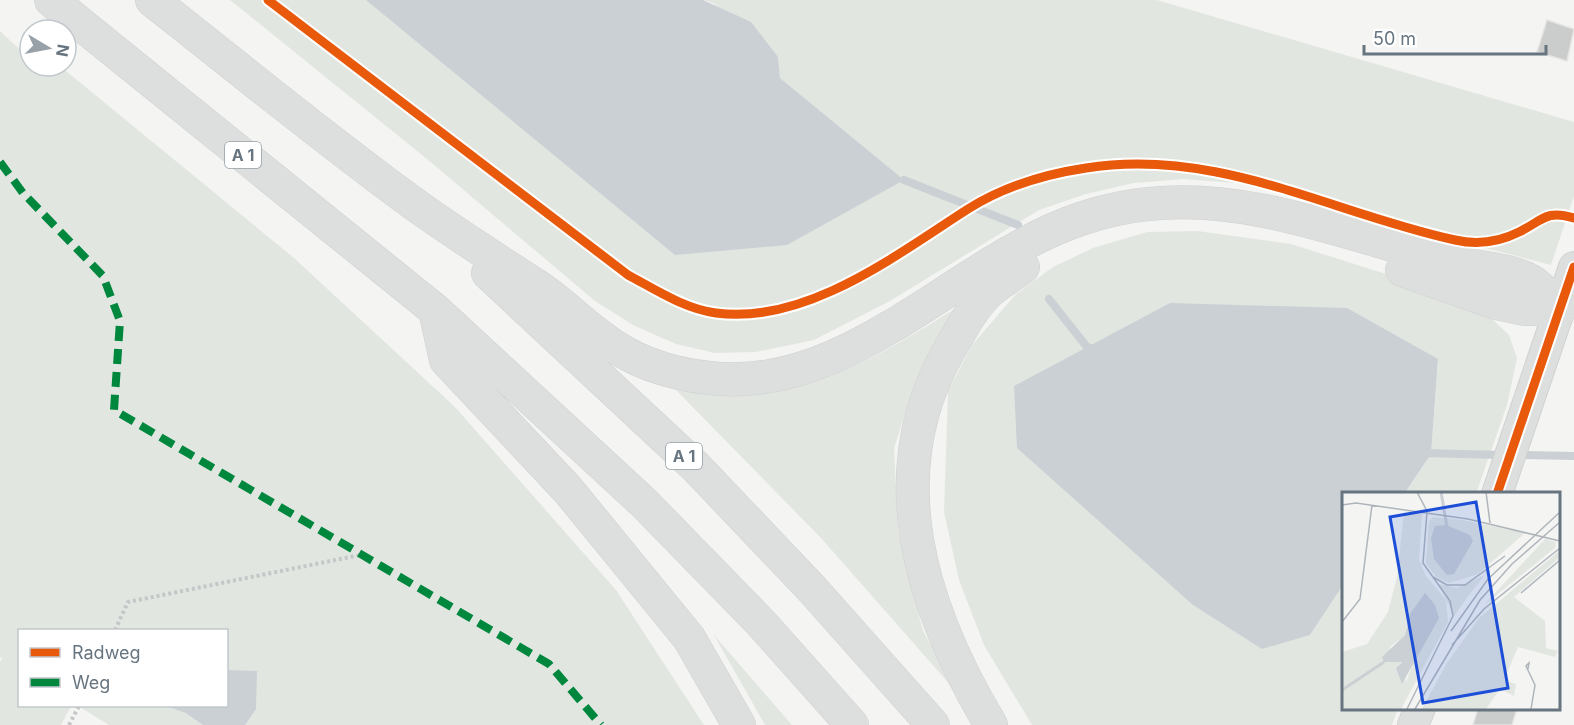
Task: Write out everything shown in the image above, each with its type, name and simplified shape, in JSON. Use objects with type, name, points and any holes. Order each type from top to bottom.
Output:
[{"type":"highway","name":"A 1","points":[[51,0],[435,310],[644,503],[762,624],[852,725]]},
{"type":"highway","name":"A 1","points":[[152,0],[417,206],[695,466],[812,589],[933,725]]},
{"type":"highway","points":[[417,206],[557,299],[602,338],[627,354],[672,372],[713,379],[752,379],[785,372],[845,352],[1019,246],[1055,228],[1097,215],[1147,204],[1194,202],[1243,207],[1343,231],[1436,258],[1507,273],[1533,282],[1560,309]]},
{"type":"highway","points":[[991,725],[948,640],[922,565],[912,518],[911,472],[917,428],[935,374],[964,325],[989,292],[1057,247],[1108,230],[1195,220],[1261,228],[1348,252],[1496,303],[1524,309],[1560,309]]},
{"type":"highway","points":[[435,310],[446,360],[568,490],[689,638],[739,725]]},
{"type":"main road","points":[[1498,492],[1574,267]]},
{"type":"main road","points":[[1413,725],[1419,710]]},
{"type":"path","points":[[115,629],[128,602],[360,555]]},
{"type":"path","points":[[69,725],[78,707]]},
{"type":"shaded area","points":[[230,0],[366,0],[375,6],[903,180],[780,78],[778,57],[713,3],[703,0],[1157,0],[1574,122],[1574,196],[1551,265],[1236,183],[1183,179],[1134,183],[1086,194],[1039,210],[890,301],[814,340],[756,352],[715,353],[676,344],[633,325],[595,301],[427,159]]},
{"type":"shaded area","points":[[366,0],[703,0],[751,22],[778,57],[780,78],[904,180],[787,245],[675,255]]},
{"type":"shaded area","points":[[0,31],[18,47],[18,78],[75,78],[294,258],[455,407],[616,590],[704,725],[109,725],[80,707],[228,707],[228,629],[18,629],[18,707],[70,707],[61,725],[0,725],[0,662],[2,659],[0,657]]},
{"type":"shaded area","points":[[1197,231],[1291,244],[1386,274],[1489,316],[1509,335],[1517,358],[1507,405],[1477,492],[1405,492],[1431,454],[1438,360],[1193,605],[1262,648],[1310,635],[1342,587],[1342,710],[1398,710],[1392,725],[1032,725],[984,645],[959,580],[944,512],[948,391],[972,345],[1016,294],[1053,267],[1093,248],[1147,232]]},
{"type":"shaded area","points":[[1170,303],[1347,308],[1438,359],[1431,454],[1405,492],[1342,492],[1342,587],[1310,635],[1262,649],[1193,605],[1017,448],[1014,386]]},
{"type":"shaded area","points":[[959,306],[918,376],[894,448],[898,531],[923,631],[960,696],[821,538],[673,387],[737,395],[767,393],[796,387],[854,366]]},
{"type":"shaded area","points":[[714,635],[792,725],[765,725]]},
{"type":"shaded area","points":[[228,670],[257,671],[256,709],[245,725],[203,725],[186,713],[169,707],[228,707]]},
{"type":"building","points":[[1547,20],[1574,29],[1567,61],[1537,52]]},
{"type":"building","points":[[1477,710],[1516,710],[1512,725],[1473,725]]},
{"type":"waterway","points":[[904,180],[1018,225]]},
{"type":"waterway","points":[[1049,299],[1087,347],[1095,350]]},
{"type":"waterway","points":[[1421,453],[1502,455]]},
{"type":"waterway","points":[[1517,455],[1574,456]]},
{"type":"marked path","points":[[0,162],[23,193],[103,276],[120,321],[114,410],[549,664],[601,725]]},
{"type":"cycle path","points":[[268,0],[628,275],[660,293],[704,311],[750,314],[783,308],[816,297],[849,283],[880,265],[981,201],[1040,178],[1086,168],[1135,164],[1182,167],[1228,174],[1463,242],[1488,242],[1504,238],[1550,216],[1574,218]]},
{"type":"cycle path","points":[[1498,492],[1574,267]]}]
